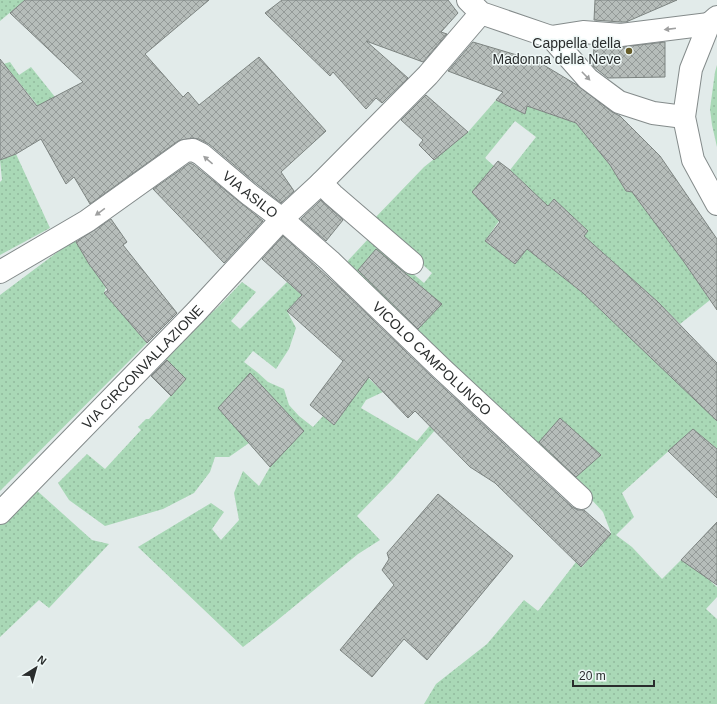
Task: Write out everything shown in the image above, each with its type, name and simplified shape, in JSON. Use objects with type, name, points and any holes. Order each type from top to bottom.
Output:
[{"type":"street","points":[[475,7],[551,37],[588,79],[619,102],[654,113],[684,117]]},
{"type":"street","name":"VIA ASILO","points":[[0,272],[88,221],[185,151],[193,150],[201,154],[250,195],[282,219],[321,183],[428,75],[475,7]]},
{"type":"street","points":[[551,37],[583,32],[621,35],[713,21]]},
{"type":"street","points":[[713,21],[690,69],[684,117],[693,160],[717,204]]},
{"type":"street","points":[[321,183],[333,196],[412,263]]},
{"type":"street","name":"VICOLO CAMPOLUNGO","points":[[282,219],[330,261],[442,369],[581,498]]},
{"type":"street","name":"VIA CIRCONVALLAZIONE","points":[[0,513],[196,312],[282,219]]},
{"type":"green space","points":[[0,0],[25,0],[0,21]]},
{"type":"green space","points":[[10,62],[19,75],[31,67],[55,97],[38,106],[9,70],[0,75],[0,65]]},
{"type":"green space","points":[[717,65],[717,147],[710,109]]},
{"type":"green space","points":[[496,100],[525,114],[527,106],[576,123],[610,165],[626,191],[632,192],[710,300],[680,324],[658,302],[584,236],[588,231],[554,199],[522,236],[499,221],[485,241],[515,264],[527,249],[583,293],[620,328],[717,406],[717,449],[693,429],[622,493],[634,517],[616,535],[632,547],[662,579],[681,560],[705,576],[717,587],[717,597],[706,609],[717,619],[717,704],[424,704],[436,684],[487,644],[524,600],[538,611],[576,562],[582,567],[611,533],[603,512],[578,485],[342,267],[370,237],[424,283],[432,273],[373,220],[424,167],[468,132]],"holes":[[[515,121],[536,137],[510,170],[529,188],[499,220],[472,192],[494,166],[485,158]]]},
{"type":"green space","points":[[16,154],[50,228],[0,255],[0,182],[2,180],[0,160]]},
{"type":"green space","points":[[75,239],[89,264],[106,287],[104,293],[147,343],[0,491],[0,295]]},
{"type":"green space","points":[[242,282],[256,292],[231,321],[240,329],[287,282],[302,295],[287,311],[296,328],[289,349],[276,369],[253,351],[244,362],[268,382],[284,389],[289,405],[299,416],[313,427],[323,416],[334,425],[345,410],[336,403],[361,371],[383,392],[366,400],[361,408],[417,441],[443,410],[448,415],[393,479],[357,516],[380,540],[358,554],[243,647],[138,547],[211,503],[224,512],[212,529],[221,540],[239,520],[234,493],[243,471],[259,486],[270,467],[249,443],[229,457],[215,457],[210,472],[194,493],[163,509],[105,526],[69,500],[58,483],[87,454],[105,469],[141,430],[138,427],[146,419],[149,419],[186,379],[164,357],[218,307]]},
{"type":"green space","points":[[34,488],[92,540],[109,544],[49,608],[39,600],[0,637],[0,523]]},
{"type":"building","points":[[25,0],[209,0],[145,54],[183,97],[188,92],[199,105],[259,57],[326,131],[281,172],[294,191],[281,203],[209,144],[199,139],[192,138],[178,141],[90,204],[74,177],[66,184],[41,139],[16,154],[0,160],[0,59],[37,106],[83,82],[10,13]]},
{"type":"building","points":[[282,0],[448,0],[458,13],[441,32],[447,34],[423,62],[366,41],[408,78],[382,103],[376,98],[366,109],[333,72],[330,76],[265,13]]},
{"type":"building","points":[[595,0],[677,0],[626,22],[621,22],[594,20]]},
{"type":"building","points":[[473,42],[537,61],[577,85],[612,112],[620,116],[660,156],[717,239],[717,310],[684,262],[632,192],[626,191],[610,165],[576,123],[527,106],[525,114],[496,100],[503,92],[448,71]]},
{"type":"building","name":"Cappella della Madonna della Neve","points":[[665,42],[665,77],[608,78],[593,66],[594,45],[622,47]]},
{"type":"building","points":[[426,95],[468,132],[434,160],[419,145],[423,140],[401,120]]},
{"type":"building","points":[[498,161],[510,170],[548,206],[554,199],[588,231],[584,236],[658,302],[717,363],[717,421],[583,293],[527,249],[515,264],[485,241],[500,222],[472,192]]},
{"type":"building","points":[[190,163],[263,221],[224,263],[153,189]]},
{"type":"building","points":[[321,200],[343,220],[326,241],[301,219]]},
{"type":"building","points":[[111,219],[127,242],[123,245],[177,313],[147,343],[104,293],[108,290],[89,264],[76,242]]},
{"type":"building","points":[[283,236],[572,507],[578,510],[584,510],[611,534],[581,567],[495,483],[470,467],[415,411],[408,418],[369,377],[334,425],[310,405],[343,361],[287,311],[302,295],[262,259]]},
{"type":"building","points":[[376,249],[442,304],[418,329],[358,270]]},
{"type":"building","points":[[167,360],[186,379],[171,396],[151,376]]},
{"type":"building","points":[[250,373],[304,431],[270,467],[218,408]]},
{"type":"building","points":[[560,418],[601,455],[576,477],[539,442]]},
{"type":"building","points":[[693,429],[717,449],[717,498],[668,451]]},
{"type":"building","points":[[438,494],[513,556],[427,660],[404,639],[372,677],[340,650],[394,585],[382,570],[389,559],[387,553]]},
{"type":"building","points":[[717,522],[717,585],[681,560]]},
{"type":"place","name":"Cappella della Madonna della Neve","points":[[629,51]]}]
